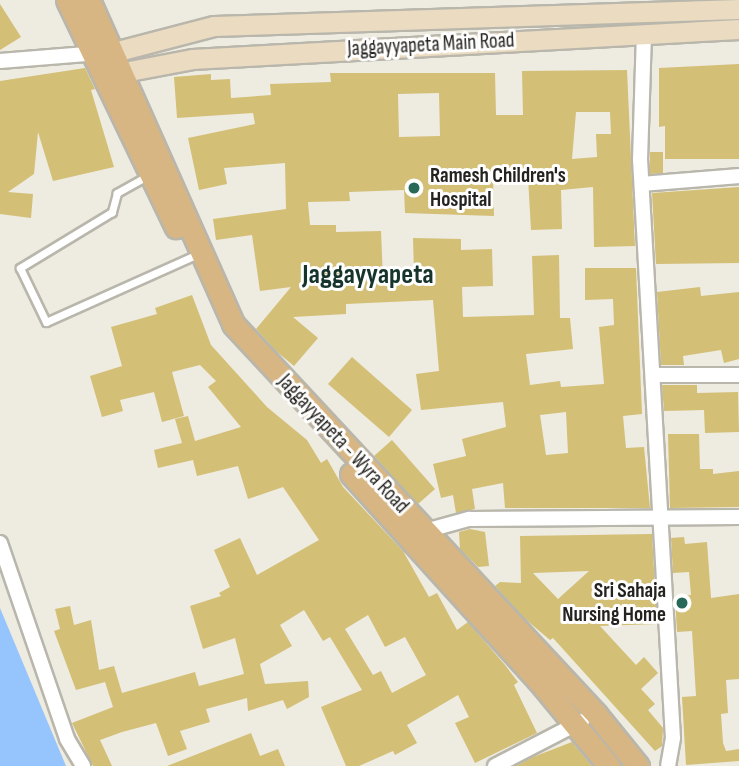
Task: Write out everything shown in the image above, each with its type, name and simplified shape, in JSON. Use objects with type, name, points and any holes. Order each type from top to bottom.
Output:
[{"type":"main road","points":[[67,0],[104,53]]},
{"type":"main road","points":[[89,0],[104,53],[158,170]]},
{"type":"main road","points":[[104,53],[214,26],[739,9]]},
{"type":"main road","name":"Jaggayyapeta Main Road","points":[[124,72],[192,59],[739,29]]},
{"type":"main road","name":"Jaggayyapeta - Wyra Road","points":[[104,53],[124,72],[158,170],[196,255],[233,324],[596,714],[638,766]]},
{"type":"main road","points":[[196,255],[227,337],[609,766]]},
{"type":"street","points":[[644,33],[642,184],[673,738],[668,766]]},
{"type":"street","points":[[0,61],[104,53]]},
{"type":"street","points":[[642,184],[739,176]]},
{"type":"street","points":[[653,375],[739,375]]},
{"type":"street","points":[[425,531],[469,519],[739,517]]},
{"type":"street","points":[[0,543],[66,739],[83,766]]},
{"type":"street","points":[[495,766],[596,714]]},
{"type":"lane","points":[[158,170],[117,194],[112,212],[20,268],[46,322],[196,255]]},
{"type":"water","points":[[0,608],[66,766],[0,766]]},
{"type":"building","points":[[0,4],[21,37],[0,50]]},
{"type":"building","points":[[739,64],[739,159],[665,159],[665,126],[659,127],[659,68]]},
{"type":"building","points":[[85,68],[95,89],[91,90],[114,167],[53,181],[38,132],[34,174],[8,192],[33,194],[31,218],[0,214],[0,81]]},
{"type":"building","points":[[627,70],[635,246],[594,247],[593,187],[561,190],[562,229],[531,230],[528,177],[493,178],[494,216],[405,213],[404,190],[349,192],[350,201],[308,202],[310,225],[336,225],[336,232],[381,231],[383,279],[409,278],[408,272],[414,272],[413,238],[461,239],[461,250],[492,249],[493,286],[462,287],[463,317],[534,315],[532,256],[559,255],[560,318],[570,318],[573,349],[526,354],[530,385],[560,381],[561,387],[604,384],[599,327],[614,325],[613,299],[585,300],[585,268],[636,268],[642,414],[623,416],[626,448],[644,447],[650,508],[505,508],[503,483],[472,489],[475,509],[456,513],[453,495],[441,498],[433,464],[466,456],[462,439],[506,427],[503,402],[421,410],[416,374],[439,371],[433,300],[346,304],[346,314],[293,317],[318,338],[294,366],[256,329],[291,287],[260,291],[252,235],[216,240],[213,219],[286,209],[285,163],[224,168],[227,184],[199,190],[188,138],[255,124],[253,113],[177,118],[174,77],[211,74],[211,80],[230,79],[231,98],[271,95],[270,84],[331,82],[330,73],[495,73],[496,115],[523,115],[522,71]],"holes":[[[439,93],[440,136],[399,137],[398,94]],[[576,112],[610,112],[611,134],[596,134],[597,157],[572,159]],[[566,412],[568,453],[546,455],[540,415]]]},
{"type":"building","points":[[650,152],[663,152],[663,173],[650,174]]},
{"type":"building","points":[[739,187],[739,263],[656,264],[652,193]]},
{"type":"building","points":[[700,287],[701,296],[739,292],[739,359],[724,363],[721,350],[683,356],[684,365],[661,365],[657,292]]},
{"type":"building","points":[[192,295],[211,345],[267,407],[307,440],[321,463],[327,459],[343,487],[403,551],[429,597],[437,593],[457,630],[468,622],[505,665],[518,682],[514,685],[537,733],[475,763],[455,723],[469,717],[458,695],[407,725],[417,743],[395,755],[393,751],[359,766],[346,766],[321,707],[362,690],[330,637],[323,641],[304,610],[280,625],[292,646],[260,664],[265,684],[308,681],[309,697],[287,709],[283,700],[248,711],[247,698],[206,709],[210,722],[180,731],[187,749],[168,756],[156,723],[122,732],[100,740],[112,766],[93,766],[72,723],[113,707],[105,682],[76,690],[54,631],[60,629],[55,609],[70,606],[74,625],[91,620],[99,670],[114,666],[122,693],[195,672],[199,686],[244,674],[235,638],[203,649],[190,606],[221,596],[219,593],[230,587],[214,550],[240,538],[257,575],[319,540],[283,487],[248,499],[238,466],[197,476],[193,460],[158,468],[154,450],[182,443],[175,419],[188,416],[195,441],[241,427],[208,387],[216,381],[200,365],[172,372],[184,416],[162,422],[154,392],[120,400],[123,411],[102,417],[90,376],[122,366],[111,327],[157,314],[155,308]],"holes":[[[368,615],[385,647],[405,637],[426,675],[392,693],[381,671],[373,675],[345,629]]]},
{"type":"building","points":[[352,357],[412,410],[389,437],[328,384]]},
{"type":"building","points":[[662,385],[697,385],[697,393],[738,392],[739,432],[705,433],[704,410],[664,411]]},
{"type":"building","points":[[668,434],[699,434],[700,469],[713,469],[713,474],[739,471],[739,507],[670,508]]},
{"type":"building","points":[[392,440],[435,489],[418,504],[374,456]]},
{"type":"building","points":[[470,529],[485,532],[489,566],[478,567],[460,549],[459,532]]},
{"type":"building","points":[[652,534],[657,624],[600,626],[636,665],[644,657],[658,673],[641,689],[655,704],[648,710],[663,728],[662,746],[655,751],[553,638],[550,640],[524,618],[495,586],[500,582],[521,583],[520,536]],"holes":[[[589,571],[558,599],[533,573]]]},
{"type":"building","points":[[684,537],[685,544],[707,542],[711,598],[739,594],[739,679],[726,680],[728,713],[721,714],[726,751],[739,749],[739,761],[686,765],[682,697],[696,696],[692,631],[677,632],[675,597],[691,595],[689,572],[673,573],[671,538]]},
{"type":"building","points":[[251,733],[260,756],[278,749],[285,766],[167,766]]},
{"type":"building","points":[[572,742],[592,766],[516,766],[533,757]]},
{"type":"place","name":"Ramesh Children's Hospital","points":[[414,188]]},
{"type":"place","name":"Sri Sahaja Nursing Home","points":[[682,603]]},
{"type":"district","name":"Jaggayyapeta","points":[[368,275]]}]
